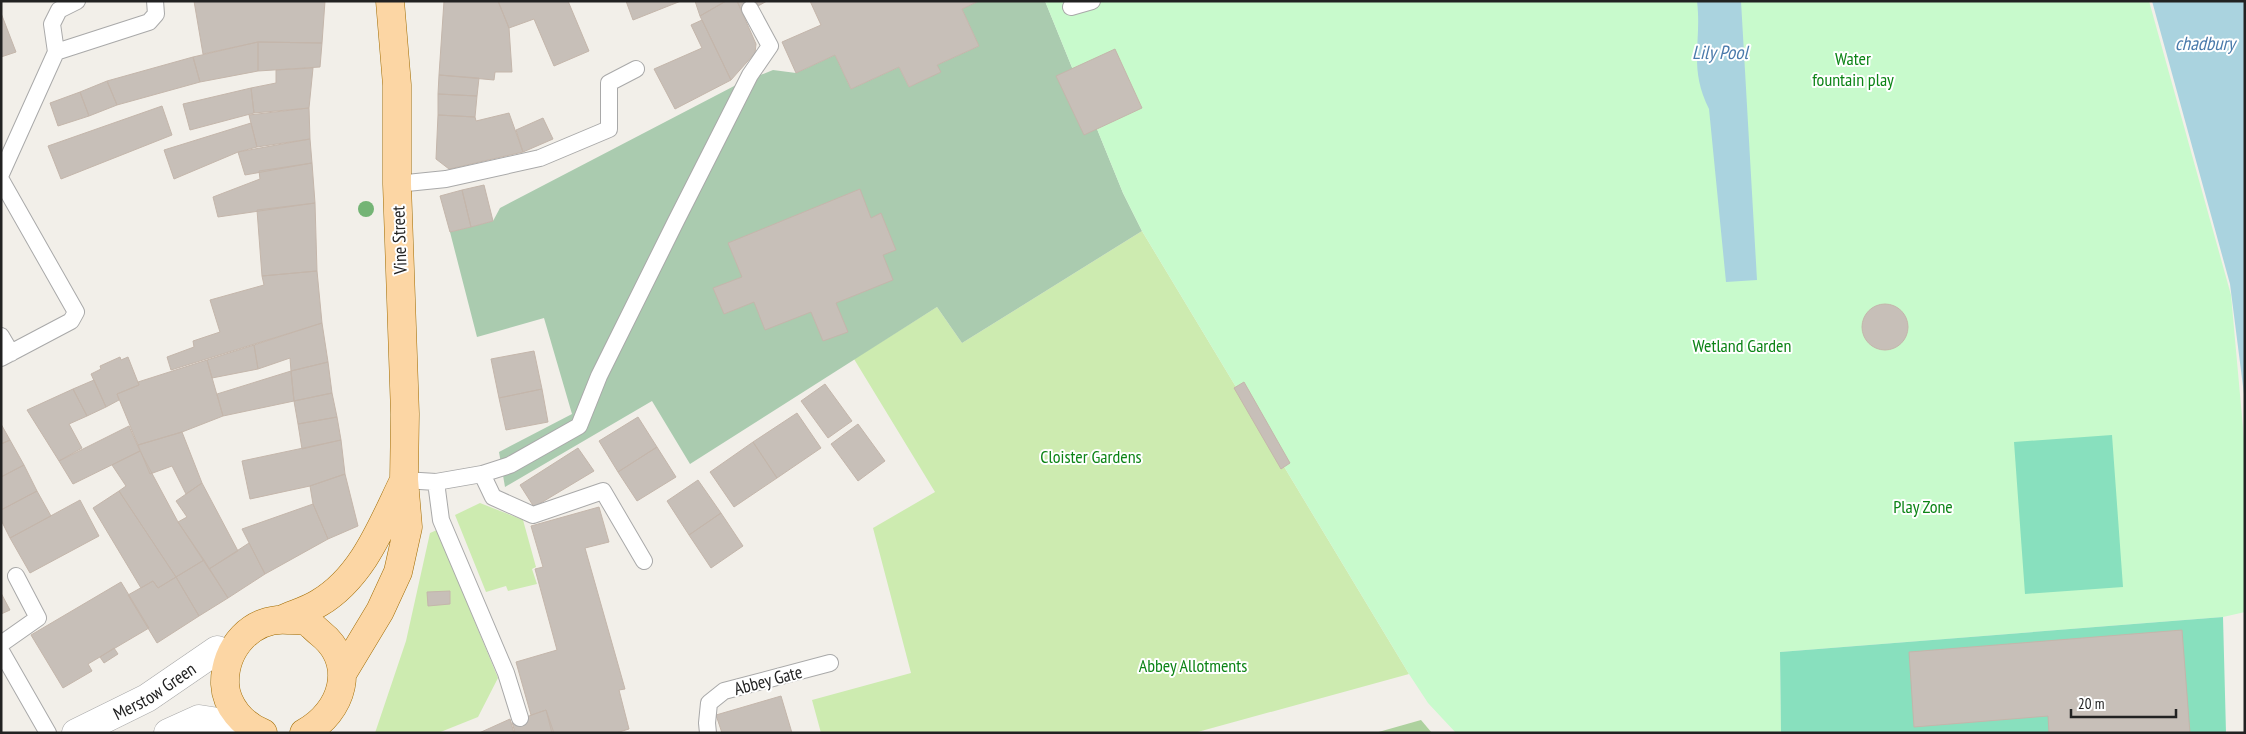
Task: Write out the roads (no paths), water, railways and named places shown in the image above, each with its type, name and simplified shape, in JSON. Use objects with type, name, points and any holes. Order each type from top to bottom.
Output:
[{"type":"main road","name":"Vine Street","points":[[304,733],[318,725],[330,714],[340,687],[398,572],[408,527],[404,480],[405,414],[397,184],[397,85],[390,1]]},
{"type":"main road","name":"Vine Street","points":[[283,619],[325,599],[339,588],[359,566],[381,528],[404,480]]},
{"type":"main road","points":[[257,730],[239,716],[228,695],[225,671],[229,656],[236,643],[247,633],[259,625],[283,619],[305,621],[325,637],[334,648],[340,687],[341,733]]},
{"type":"street","name":"Merstow Green","points":[[76,733],[147,698],[217,650],[229,656]]},
{"type":"street","points":[[168,733],[199,719],[257,730]]},
{"type":"lane","points":[[1,174],[56,52],[52,24],[59,10],[77,1]]},
{"type":"lane","points":[[56,52],[149,22],[156,14],[155,1]]},
{"type":"lane","points":[[1070,7],[1092,1]]},
{"type":"lane","points":[[404,480],[436,482],[482,474],[510,465],[580,426],[599,376],[676,221],[750,75],[770,46],[750,9]]},
{"type":"lane","points":[[397,184],[446,180],[540,158],[608,129],[609,83],[636,69]]},
{"type":"lane","points":[[1,180],[76,312],[71,321],[6,355],[1,336]]},
{"type":"lane","points":[[482,474],[493,497],[533,515],[603,491],[644,562]]},
{"type":"lane","points":[[436,482],[442,520],[506,673],[520,718]]},
{"type":"lane","points":[[1,644],[38,618],[16,576]]},
{"type":"lane","points":[[1,651],[48,733]]},
{"type":"lane","name":"Abbey Gate","points":[[708,733],[706,723],[709,703],[724,691],[830,663]]},
{"type":"water","name":"Lily Pool","points":[[1697,1],[1741,1],[1757,280],[1726,282],[1709,109],[1699,80],[1697,67]]},
{"type":"water","name":"chadbury","points":[[2152,1],[2245,1],[2245,402],[2230,284]]},
{"type":"park label","name":"Water fountain play","points":[[1853,68]]},
{"type":"park label","name":"Wetland Garden","points":[[1742,345]]},
{"type":"park label","name":"Cloister Gardens","points":[[1091,456]]},
{"type":"park label","name":"Play Zone","points":[[1923,506]]},
{"type":"park label","name":"Abbey Allotments","points":[[1193,665]]}]
